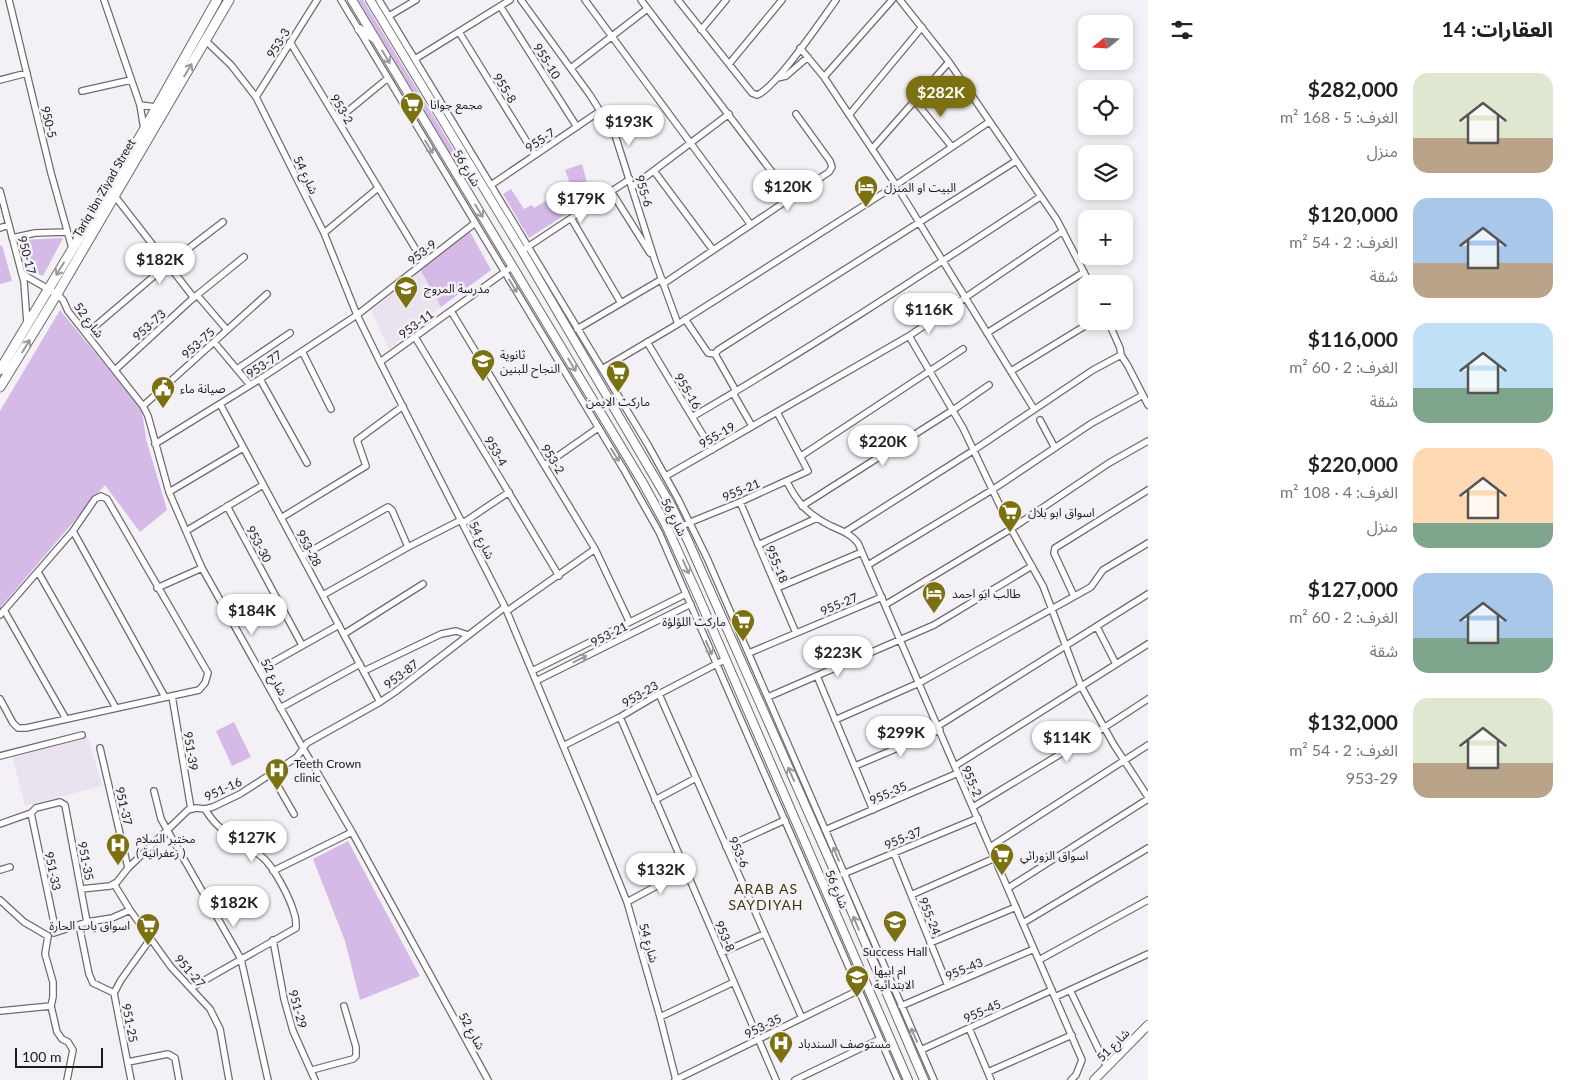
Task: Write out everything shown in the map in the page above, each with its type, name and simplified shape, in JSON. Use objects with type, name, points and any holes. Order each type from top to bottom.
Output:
[{"type":"main road","name":"Tariq ibn Ziyad Street","points":[[0,370],[144,130],[217,0]]},
{"type":"main road","name":"Tariq ibn Ziyad Street","points":[[0,387],[57,294],[228,0]]},
{"type":"street","name":"950-5","points":[[9,0],[72,248]]},
{"type":"street","points":[[104,0],[140,105],[144,130]]},
{"type":"street","name":"953-3","points":[[256,97],[316,0]]},
{"type":"street","points":[[341,0],[636,490],[659,532],[898,1080]]},
{"type":"street","name":"شارع 56","points":[[352,0],[644,483],[666,526],[726,659],[908,1080]]},
{"type":"street","name":"شارع 56","points":[[370,0],[481,183],[525,249],[532,269],[658,482],[681,526],[841,876],[924,1080]]},
{"type":"street","points":[[379,0],[491,185],[525,249],[602,369],[666,476],[690,522],[826,830],[841,876],[934,1080]]},
{"type":"street","points":[[389,16],[416,0]]},
{"type":"street","points":[[415,59],[510,0]]},
{"type":"street","name":"955-6","points":[[521,0],[571,68],[615,136],[655,261],[678,324]]},
{"type":"street","points":[[585,0],[751,224]]},
{"type":"street","points":[[640,0],[792,197]]},
{"type":"street","points":[[678,0],[752,93],[757,95],[777,78],[836,0]]},
{"type":"street","points":[[701,30],[726,0]]},
{"type":"street","points":[[729,64],[782,0]]},
{"type":"street","points":[[824,77],[892,0]]},
{"type":"street","points":[[900,0],[949,62],[1040,196],[1063,231],[1086,275]]},
{"type":"street","name":"955-10","points":[[500,6],[577,127]]},
{"type":"street","points":[[571,68],[647,9]]},
{"type":"street","points":[[849,115],[922,27]]},
{"type":"street","points":[[358,29],[375,38]]},
{"type":"street","name":"955-8","points":[[459,32],[535,155]]},
{"type":"street","name":"شارع 54","points":[[205,40],[231,65],[256,97],[324,233],[380,362],[506,609],[627,902],[676,1080]]},
{"type":"street","name":"953-2","points":[[290,42],[424,263]]},
{"type":"street","points":[[800,48],[824,77],[896,185],[1034,409]]},
{"type":"street","points":[[777,78],[786,76],[808,57]]},
{"type":"street","points":[[872,149],[949,62]]},
{"type":"street","points":[[0,80],[27,73]]},
{"type":"street","points":[[337,120],[388,78]]},
{"type":"street","points":[[82,91],[131,80]]},
{"type":"street","points":[[915,101],[952,147]]},
{"type":"street","points":[[140,105],[156,107]]},
{"type":"street","name":"955-7","points":[[491,185],[600,111]]},
{"type":"street","points":[[632,187],[729,114]]},
{"type":"street","points":[[577,329],[621,303],[663,282],[829,172],[832,167],[830,161],[796,114]]},
{"type":"street","points":[[602,369],[685,320],[896,185],[989,122]]},
{"type":"street","points":[[715,354],[718,350],[1016,161]]},
{"type":"street","points":[[654,171],[713,250]]},
{"type":"street","points":[[525,249],[630,179]]},
{"type":"street","points":[[468,191],[481,183]]},
{"type":"street","points":[[324,233],[378,188]]},
{"type":"street","name":"950-17","points":[[0,191],[22,274],[26,299],[27,325]]},
{"type":"street","points":[[611,191],[655,261]]},
{"type":"street","points":[[114,195],[168,265],[227,330]]},
{"type":"street","points":[[692,417],[943,261],[1040,196]]},
{"type":"street","points":[[571,218],[621,303]]},
{"type":"street","points":[[86,334],[168,265],[223,222]]},
{"type":"street","name":"953-9","points":[[358,315],[475,223]]},
{"type":"street","points":[[0,228],[9,225]]},
{"type":"street","name":"955-19","points":[[666,476],[908,336],[1063,231]]},
{"type":"street","points":[[12,238],[35,232],[67,232]]},
{"type":"street","name":"953-73","points":[[115,370],[196,296],[244,257]]},
{"type":"street","name":"953-11","points":[[380,362],[513,266]]},
{"type":"street","points":[[520,278],[528,277],[532,269]]},
{"type":"street","points":[[987,333],[1084,272]]},
{"type":"street","name":"شارع 52","points":[[22,274],[57,294],[143,406],[148,416],[169,492],[202,568],[352,832],[488,1080]]},
{"type":"street","points":[[526,288],[531,281],[539,281]]},
{"type":"street","name":"953-75","points":[[143,406],[267,294]]},
{"type":"street","name":"953-2","points":[[451,311],[595,549],[629,621]]},
{"type":"street","name":"953-77","points":[[156,444],[358,315]]},
{"type":"street","points":[[685,320],[708,352],[715,354],[752,426]]},
{"type":"street","points":[[1011,371],[1078,330]]},
{"type":"street","points":[[1112,330],[1120,348],[1120,355],[1128,366],[1148,405]]},
{"type":"street","points":[[237,369],[290,333]]},
{"type":"street","points":[[908,336],[953,410],[1011,529],[1032,566],[1052,608],[1081,686],[1148,798],[1008,888]]},
{"type":"street","name":"953-4","points":[[415,337],[559,576]]},
{"type":"street","points":[[214,342],[250,385]]},
{"type":"street","name":"955-16","points":[[647,342],[712,450]]},
{"type":"street","points":[[777,412],[801,456],[963,349]]},
{"type":"street","points":[[302,351],[332,409]]},
{"type":"street","points":[[845,532],[974,450],[1093,370],[1120,355]]},
{"type":"street","points":[[260,379],[307,464]]},
{"type":"street","points":[[802,506],[989,385]]},
{"type":"street","points":[[868,565],[992,490],[1092,423],[1143,395]]},
{"type":"street","name":"953-28","points":[[220,404],[380,702]]},
{"type":"street","points":[[281,518],[366,466],[357,440],[403,406]]},
{"type":"street","points":[[1040,420],[1055,448]]},
{"type":"street","points":[[545,465],[598,428]]},
{"type":"street","points":[[885,605],[1011,529],[1110,463],[1148,441]]},
{"type":"street","points":[[169,492],[243,448]]},
{"type":"street","name":"955-21","points":[[681,526],[807,472],[808,470],[801,456]]},
{"type":"street","name":"955-2","points":[[787,482],[795,499],[802,506],[817,518],[853,537],[858,543],[1082,1060],[1071,1080]]},
{"type":"street","points":[[186,531],[263,484]]},
{"type":"street","points":[[1074,596],[1054,553],[1055,548],[1148,490]]},
{"type":"street","points":[[323,595],[408,547],[462,522],[509,492]]},
{"type":"street","points":[[0,699],[13,723],[18,728],[66,719],[199,690],[205,683],[208,673],[107,499],[101,496],[96,498],[73,531],[2,612],[66,719]]},
{"type":"street","name":"955-18","points":[[740,502],[796,633]]},
{"type":"street","name":"953-30","points":[[227,506],[302,645]]},
{"type":"street","points":[[302,556],[388,507],[392,510],[408,547]]},
{"type":"street","points":[[758,545],[817,518]]},
{"type":"street","points":[[73,531],[166,697]]},
{"type":"street","points":[[835,720],[919,683],[1074,596],[1094,584],[1103,570],[1148,543]]},
{"type":"street","name":"953-87","points":[[303,748],[307,743],[380,702],[468,635],[559,576],[595,549]]},
{"type":"street","points":[[776,588],[862,552]]},
{"type":"street","points":[[768,697],[934,625],[1032,566]]},
{"type":"street","points":[[158,588],[202,568]]},
{"type":"street","points":[[38,572],[116,708]]},
{"type":"street","points":[[344,634],[423,584]]},
{"type":"street","points":[[699,598],[711,592]]},
{"type":"street","name":"953-21","points":[[532,671],[686,594]]},
{"type":"street","points":[[855,766],[939,728],[1148,594]]},
{"type":"street","name":"955-27","points":[[749,653],[882,597]]},
{"type":"street","name":"953-21","points":[[536,681],[690,604]]},
{"type":"street","points":[[259,670],[339,625]]},
{"type":"street","points":[[1097,627],[1116,664]]},
{"type":"street","points":[[364,671],[441,634],[456,631],[468,635]]},
{"type":"street","points":[[955,766],[1148,644]]},
{"type":"street","name":"953-23","points":[[563,746],[726,659]]},
{"type":"street","points":[[280,708],[360,664]]},
{"type":"street","points":[[817,676],[873,810]]},
{"type":"street","name":"953-6","points":[[659,694],[802,1018]]},
{"type":"street","name":"951-39","points":[[172,696],[191,809]]},
{"type":"street","points":[[973,808],[1148,699]]},
{"type":"street","name":"953-8","points":[[620,717],[776,1080]]},
{"type":"street","points":[[0,756],[82,735]]},
{"type":"street","points":[[990,847],[1148,745]]},
{"type":"street","name":"951-37","points":[[100,748],[128,868]]},
{"type":"street","name":"951-16","points":[[114,884],[167,830],[191,809],[213,808],[240,794],[297,757],[303,748]]},
{"type":"street","name":"955-35","points":[[826,830],[958,773]]},
{"type":"street","points":[[271,774],[294,814]]},
{"type":"street","points":[[655,800],[696,778]]},
{"type":"street","points":[[154,791],[161,819],[241,959],[268,1080]]},
{"type":"street","name":"951-35","points":[[31,813],[36,808],[46,805],[60,802],[65,805],[87,922]]},
{"type":"street","points":[[191,988],[296,928],[295,914],[273,870],[262,857],[228,835],[211,820],[205,809]]},
{"type":"street","points":[[0,824],[31,813]]},
{"type":"street","name":"951-33","points":[[31,813],[56,932]]},
{"type":"street","name":"955-37","points":[[841,876],[978,818]]},
{"type":"street","points":[[726,846],[785,820]]},
{"type":"street","points":[[273,870],[352,832]]},
{"type":"street","points":[[1023,923],[1148,848]]},
{"type":"street","name":"955-24","points":[[894,853],[948,986]]},
{"type":"street","points":[[911,896],[995,858]]},
{"type":"street","points":[[0,870],[10,867]]},
{"type":"street","points":[[627,902],[686,870]]},
{"type":"street","points":[[81,889],[114,884]]},
{"type":"street","name":"951-27","points":[[114,884],[130,910],[176,973],[210,1010],[220,1029],[228,1080]]},
{"type":"street","points":[[0,900],[24,922],[48,936]]},
{"type":"street","points":[[1039,960],[1148,900]]},
{"type":"street","points":[[930,943],[1016,906]]},
{"type":"street","points":[[48,936],[87,922],[112,918],[130,910]]},
{"type":"street","name":"951-25","points":[[79,925],[93,983],[114,994],[131,1079]]},
{"type":"street","points":[[721,954],[764,934]]},
{"type":"street","points":[[48,936],[45,954],[52,982],[53,996],[51,1006],[58,1032],[73,1050],[67,1080]]},
{"type":"street","points":[[114,994],[121,980],[151,938]]},
{"type":"street","name":"951-29","points":[[274,940],[284,999],[293,1031],[315,1080]]},
{"type":"street","name":"955-43","points":[[901,1006],[1034,949]]},
{"type":"street","points":[[1055,997],[1148,954]]},
{"type":"street","points":[[660,1017],[734,982]]},
{"type":"street","name":"953-35","points":[[676,1080],[859,990]]},
{"type":"street","name":"955-45","points":[[921,1050],[1052,990]]},
{"type":"street","points":[[1070,990],[1107,1066]]},
{"type":"street","points":[[0,1011],[51,1006]]},
{"type":"street","points":[[312,1070],[353,1059],[356,1056],[356,1047],[344,1006]]},
{"type":"street","name":"شارع 51","points":[[1096,1079],[1148,1025]]},
{"type":"street","points":[[969,1028],[991,1080]]},
{"type":"street","points":[[988,1072],[1072,1035]]},
{"type":"street","points":[[794,1080],[880,1039]]},
{"type":"street","points":[[128,1062],[168,1054],[175,1058],[179,1080]]},
{"type":"street","points":[[124,1080],[131,1079]]},
{"type":"shaded area","points":[[358,0],[363,0],[473,184],[466,180]]},
{"type":"shaded area","points":[[582,164],[591,198],[529,238],[503,194],[511,189],[524,209],[532,205],[534,208],[571,186],[565,170]]},
{"type":"shaded area","points":[[469,230],[491,270],[441,307],[420,269]]},
{"type":"shaded area","points":[[63,238],[43,276],[27,269],[22,240]]},
{"type":"shaded area","points":[[2,245],[12,281],[0,284],[0,246]]},
{"type":"shaded area","name":"مدرسة المروج","points":[[420,269],[441,307],[389,349],[371,311]]},
{"type":"shaded area","points":[[60,310],[142,410],[146,439],[167,510],[140,532],[105,485],[0,608],[0,411]]},
{"type":"shaded area","points":[[234,722],[251,757],[232,766],[216,731]]},
{"type":"shaded area","points":[[88,736],[102,786],[25,806],[12,755]]},
{"type":"shaded area","points":[[348,841],[420,976],[360,1000],[345,941],[313,859]]},
{"type":"place","name":"مجمع جوانا","points":[[412,125]]},
{"type":"place","name":"البيت او المنزل","points":[[866,208]]},
{"type":"place","name":"مدرسة المروج","points":[[406,309]]},
{"type":"place","name":"ثانوية النجاح للبنين","points":[[483,382]]},
{"type":"place","name":"ماركت الايمن","points":[[618,393]]},
{"type":"place","name":"صيانة ماء","points":[[163,409]]},
{"type":"place","name":"اسواق ابو بلال","points":[[1010,533]]},
{"type":"place","name":"طالب ابو احمد","points":[[934,614]]},
{"type":"place","name":"ماركت اللؤلؤة","points":[[743,642]]},
{"type":"place","name":"Teeth Crown clinic","points":[[277,791]]},
{"type":"place","name":"مختبر السلام ( زعفرانية )","points":[[118,866]]},
{"type":"place","name":"اسواق الزورائي","points":[[1002,876]]},
{"type":"place","name":"Success Hall","points":[[895,943]]},
{"type":"place","name":"اسواق باب الحارة","points":[[148,946]]},
{"type":"place","name":"ام ابيها الابتدائية","points":[[857,998]]},
{"type":"place","name":"مستوصف السندباد","points":[[781,1064]]},
{"type":"district","name":"ARAB AS SAYDIYAH","points":[[766,896]]}]
